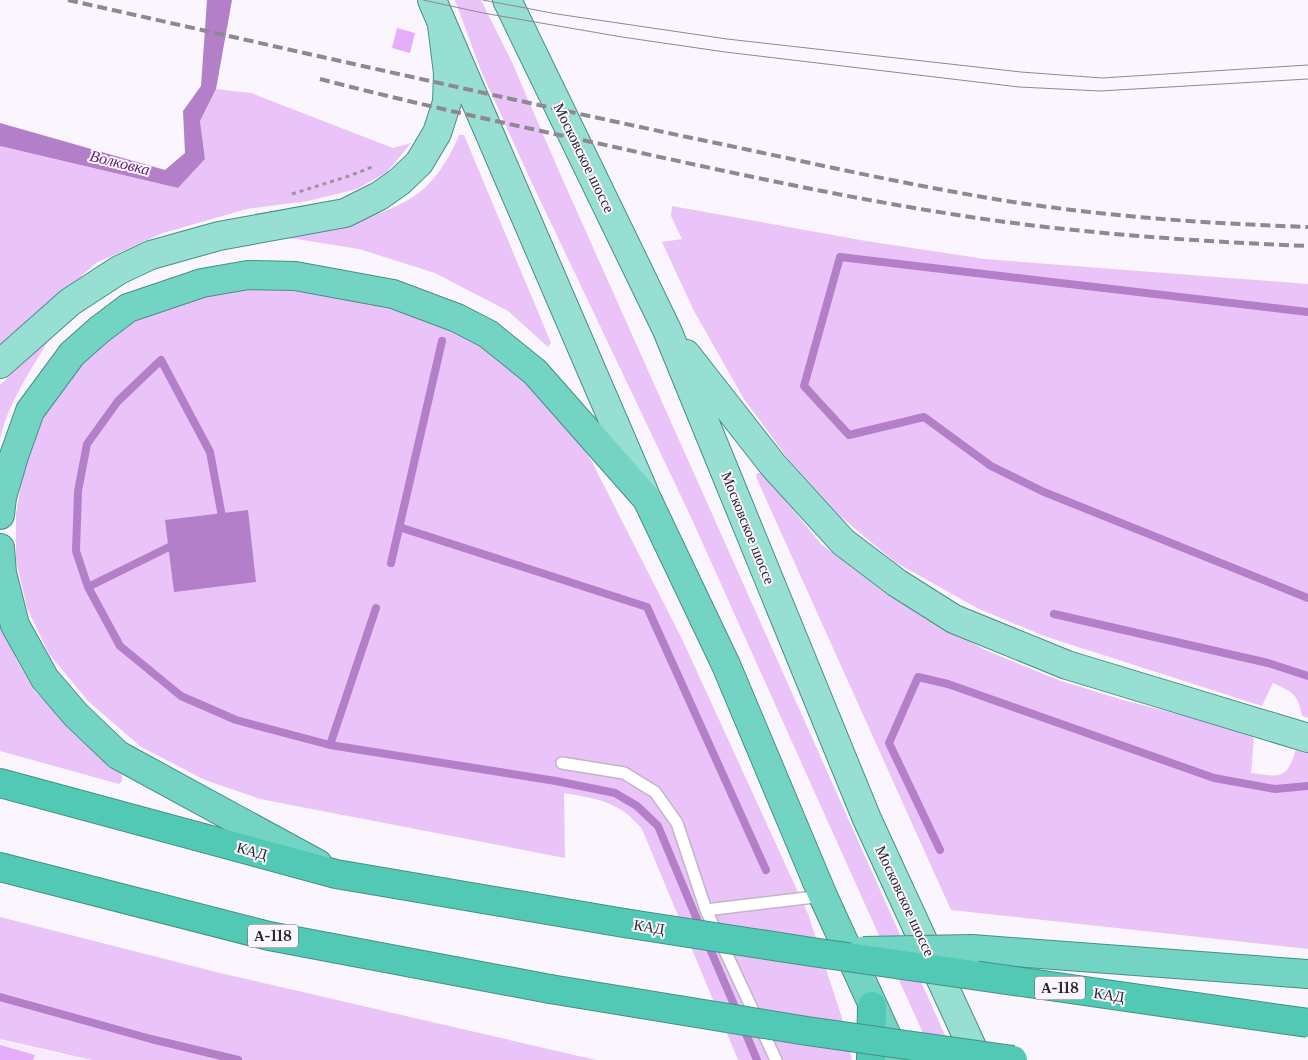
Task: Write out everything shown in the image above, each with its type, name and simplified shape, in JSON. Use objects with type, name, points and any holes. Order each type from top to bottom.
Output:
[{"type":"highway","points":[[0,515],[2,497],[30,411],[72,354],[128,308],[202,283],[248,275],[295,276],[350,284],[393,294],[457,318],[488,334],[536,372],[647,499],[726,665],[823,896],[898,1060]]},
{"type":"highway","points":[[0,548],[2,573],[15,625],[45,679],[90,728],[118,755],[336,874]]},
{"type":"highway","name":"КАД","points":[[0,783],[336,874],[624,923],[812,952],[1308,1023]]},
{"type":"highway","name":"А-118","points":[[0,867],[269,936],[550,989],[807,1031],[1013,1060]]},
{"type":"highway","points":[[812,952],[972,949],[1308,974]]},
{"type":"highway","points":[[871,1060],[872,1006]]},
{"type":"main road","points":[[432,0],[647,499]]},
{"type":"main road","name":"Московское шоссе","points":[[507,0],[667,330],[867,819],[978,1060]]},
{"type":"main road","points":[[0,364],[70,302],[119,270],[152,254],[219,236],[345,213],[379,196],[399,182],[418,163],[437,133],[446,102],[448,73],[442,26]]},
{"type":"main road","points":[[667,330],[773,465],[803,500],[843,542],[897,583],[954,618],[1067,665],[1308,738]]},
{"type":"lane","points":[[562,763],[624,773],[655,792],[677,823],[706,910],[776,1060]]},
{"type":"lane","points":[[706,910],[823,896]]},
{"type":"path","points":[[287,195],[349,176],[374,166]]},
{"type":"shaded area","points":[[455,0],[481,0],[511,60],[956,1060],[935,1060],[689,513],[531,181],[481,71]]},
{"type":"shaded area","points":[[216,89],[251,93],[393,148],[411,143],[387,172],[357,189],[308,201],[247,209],[163,233],[96,263],[0,348],[0,146],[178,188],[205,159],[200,121]]},
{"type":"shaded area","points":[[459,135],[464,135],[551,343],[548,347],[508,311],[435,273],[359,249],[297,239],[268,237],[357,220],[375,215],[408,200],[425,188],[439,172]]},
{"type":"shaded area","points":[[672,206],[866,241],[985,259],[1308,284],[1308,718],[1302,716],[1298,702],[1293,694],[1273,683],[1262,706],[1044,636],[977,608],[895,562],[841,517],[789,460],[744,399],[694,311],[662,242],[682,239],[671,216]]},
{"type":"shaded area","points":[[279,286],[374,303],[422,317],[458,331],[497,354],[565,419],[592,462],[683,641],[808,914],[842,1018],[852,1060],[738,1060],[642,829],[625,812],[616,807],[587,797],[564,793],[565,858],[260,799],[205,780],[141,747],[88,701],[49,654],[27,608],[16,560],[16,514],[27,452],[49,401],[81,359],[123,326],[168,302],[224,289]]},
{"type":"shaded area","points":[[50,338],[14,400],[0,439],[0,385]]},
{"type":"shaded area","points":[[757,473],[765,476],[821,544],[886,594],[985,650],[1061,681],[1123,700],[1220,725],[1254,738],[1251,773],[1281,774],[1290,766],[1296,748],[1308,752],[1308,949],[951,910],[756,477]]},
{"type":"shaded area","points":[[0,618],[17,661],[35,692],[122,775],[122,781],[119,784],[0,751]]},
{"type":"shaded area","points":[[0,917],[220,973],[596,1060],[92,1060],[0,1039]]},
{"type":"shaded area","points":[[0,1039],[45,1051],[92,1060],[0,1060]]},
{"type":"water","name":"Волковка","points":[[207,0],[232,0],[216,89],[200,121],[205,159],[178,188],[0,146],[0,123],[165,170],[185,153],[183,111],[201,86]]},
{"type":"water","points":[[248,510],[256,582],[174,592],[165,520]]},
{"type":"building","points":[[397,28],[415,33],[410,53],[392,48]]},
{"type":"building","points":[[0,1045],[35,1055],[33,1060],[0,1060]]},
{"type":"waterway","points":[[1308,312],[840,257],[804,386],[849,435],[924,417],[991,466],[1044,492],[1308,598]]},
{"type":"waterway","points":[[391,563],[442,341]]},
{"type":"waterway","points":[[223,522],[210,452],[161,360],[118,401],[87,444],[78,491],[76,551],[88,587],[120,646],[181,696],[236,720],[330,745],[556,781],[615,793],[637,806],[658,826],[701,929]]},
{"type":"waterway","points":[[399,527],[647,607],[766,870]]},
{"type":"waterway","points":[[88,587],[169,547],[178,546]]},
{"type":"waterway","points":[[330,745],[376,608]]},
{"type":"waterway","points":[[1054,614],[1268,663],[1308,676]]},
{"type":"waterway","points":[[940,850],[889,743],[918,677],[948,684],[1214,778],[1275,789],[1308,786]]},
{"type":"waterway","points":[[707,942],[738,1014]]},
{"type":"waterway","points":[[0,997],[151,1039],[238,1060]]},
{"type":"waterway","points":[[743,1027],[757,1060]]},
{"type":"tram line","points":[[423,0],[483,13],[622,37],[725,52],[1019,87],[1100,91],[1308,79]]},
{"type":"tram line","points":[[483,0],[557,14],[727,39],[1021,72],[1102,78],[1308,65]]},
{"type":"railway","points":[[68,0],[609,120],[955,192],[1087,212],[1219,223],[1308,227]]},
{"type":"railway","points":[[320,79],[465,114],[695,165],[908,207],[996,221],[1085,231],[1174,239],[1308,246]]}]
